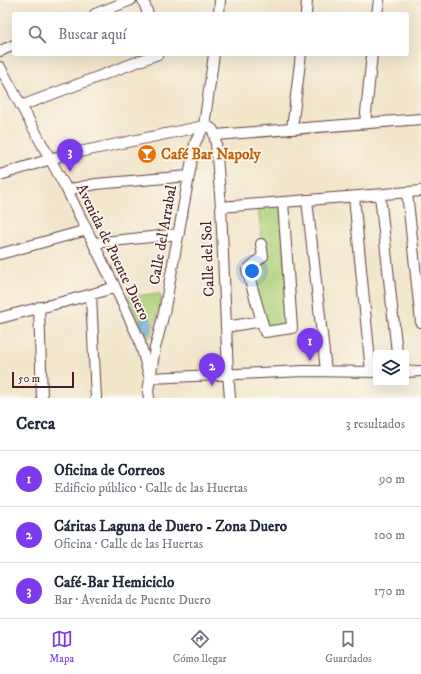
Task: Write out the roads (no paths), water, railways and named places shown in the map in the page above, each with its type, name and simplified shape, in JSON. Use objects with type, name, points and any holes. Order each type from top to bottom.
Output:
[{"type":"street","points":[[100,12],[132,0]]},
{"type":"street","points":[[143,0],[147,12]]},
{"type":"street","points":[[219,12],[220,0]]},
{"type":"street","points":[[306,12],[307,0]]},
{"type":"street","points":[[377,12],[379,0]]},
{"type":"street","points":[[0,51],[12,46]]},
{"type":"street","points":[[21,106],[153,56]]},
{"type":"street","name":"Calle del Arrabal","points":[[146,396],[155,348],[164,313],[195,142],[204,126],[214,56]]},
{"type":"street","points":[[292,129],[301,56]]},
{"type":"street","points":[[365,123],[372,56]]},
{"type":"street","name":"Avenida de Puente Duero","points":[[0,67],[88,230],[140,345],[150,378]]},
{"type":"street","points":[[0,175],[60,156],[204,126],[213,130],[215,135],[421,119]]},
{"type":"street","name":"Calle del Sol","points":[[215,135],[222,207],[230,398]]},
{"type":"street","points":[[67,190],[96,184],[189,176]]},
{"type":"street","points":[[222,207],[421,191]]},
{"type":"street","points":[[407,192],[421,322]]},
{"type":"street","points":[[380,195],[397,350]]},
{"type":"street","points":[[354,197],[373,363]]},
{"type":"street","points":[[307,200],[326,371]]},
{"type":"street","points":[[262,244],[263,256],[247,270],[265,332],[292,328],[283,202]]},
{"type":"street","points":[[0,254],[88,230]]},
{"type":"street","points":[[94,243],[179,234]]},
{"type":"street","points":[[0,318],[39,307],[91,296],[115,287]]},
{"type":"street","points":[[91,296],[96,398]]},
{"type":"street","points":[[39,307],[42,398]]},
{"type":"street","points":[[226,327],[262,321]]},
{"type":"street","name":"Avenida de Puente Duero","points":[[140,345],[155,348]]},
{"type":"street","points":[[150,378],[326,371],[373,372]]},
{"type":"street","points":[[409,372],[421,371]]},
{"type":"water","points":[[144,314],[149,316],[152,323],[151,331],[147,334],[144,333],[141,326],[141,318]]},
{"type":"place","name":"Café Bar Napoly","points":[[147,154]]},
{"type":"place","name":"Café-Bar Hemiciclo","points":[[70,172]]},
{"type":"place","name":"Oficina de Correos","points":[[310,361]]},
{"type":"place","name":"Cáritas Laguna de Duero - Zona Duero","points":[[212,386]]}]
